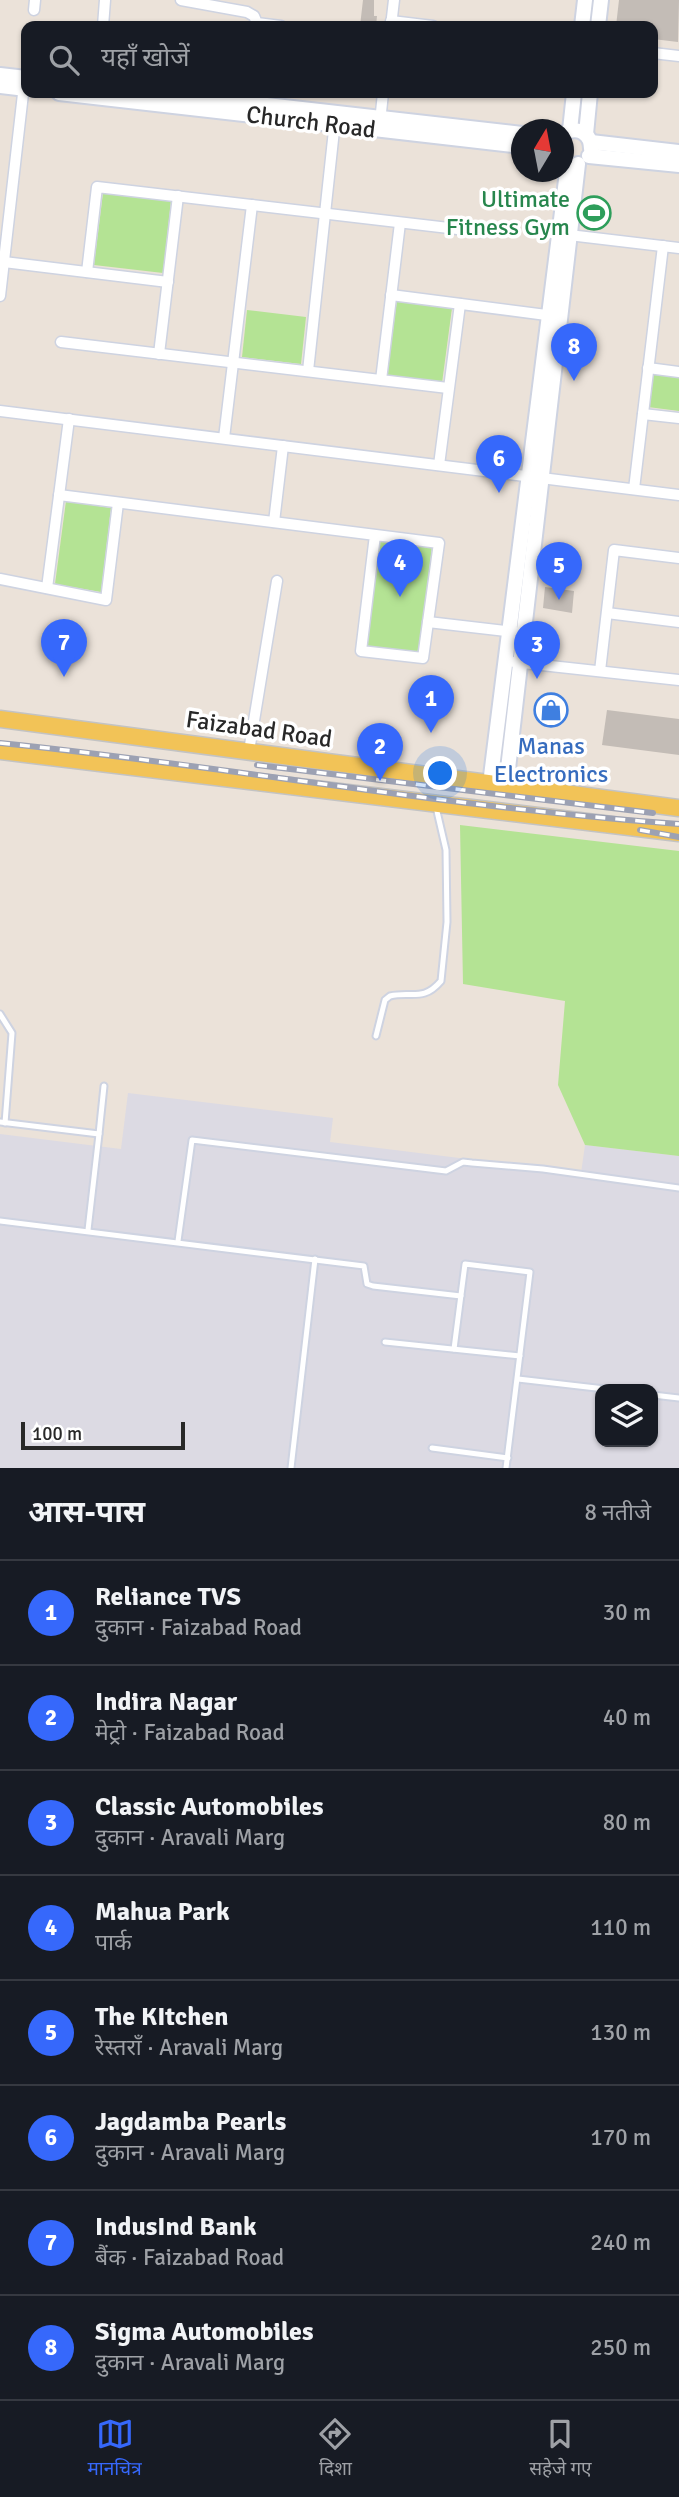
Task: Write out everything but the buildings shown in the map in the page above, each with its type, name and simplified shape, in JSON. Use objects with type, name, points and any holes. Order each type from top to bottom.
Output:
[{"type":"main road","name":"Faizabad Road","points":[[0,719],[679,808]]},
{"type":"main road","points":[[0,751],[679,833]]},
{"type":"street","points":[[103,21],[105,0]]},
{"type":"street","points":[[181,0],[247,12],[256,21]]},
{"type":"street","points":[[386,0],[393,0],[391,21]]},
{"type":"street","points":[[583,21],[585,0]]},
{"type":"street","points":[[599,21],[601,0]]},
{"type":"street","points":[[658,54],[679,56]]},
{"type":"street","points":[[0,75],[21,82]]},
{"type":"street","points":[[0,86],[21,83]]},
{"type":"street","points":[[0,296],[23,98]]},
{"type":"street","name":"Church Road","points":[[112,98],[380,124],[511,144]]},
{"type":"street","name":"Church Road","points":[[195,98],[336,119]]},
{"type":"street","points":[[380,124],[383,98]]},
{"type":"street","points":[[569,119],[573,98]]},
{"type":"street","points":[[498,785],[555,316],[589,98]]},
{"type":"street","points":[[308,371],[336,119]]},
{"type":"street","name":"Church Road","points":[[380,124],[511,133]]},
{"type":"street","points":[[555,316],[579,153],[580,130],[574,131]]},
{"type":"street","points":[[579,153],[679,152]]},
{"type":"street","points":[[579,153],[679,165]]},
{"type":"street","points":[[0,180],[13,181]]},
{"type":"street","points":[[87,272],[97,187],[483,232]]},
{"type":"street","points":[[159,354],[178,196]]},
{"type":"street","points":[[224,438],[252,205]]},
{"type":"street","points":[[381,380],[400,223]]},
{"type":"street","points":[[569,235],[679,248]]},
{"type":"street","points":[[634,489],[663,246]]},
{"type":"street","points":[[4,262],[168,282]]},
{"type":"street","points":[[391,295],[555,316]]},
{"type":"street","points":[[439,465],[460,304]]},
{"type":"street","points":[[61,342],[448,388]]},
{"type":"street","points":[[648,368],[679,372]]},
{"type":"street","points":[[0,411],[679,495]]},
{"type":"street","points":[[643,414],[679,418]]},
{"type":"street","points":[[47,588],[69,419]]},
{"type":"street","points":[[274,522],[283,446]]},
{"type":"street","points":[[59,495],[439,543],[423,658],[361,650],[374,535]]},
{"type":"street","points":[[0,579],[106,600],[118,503]]},
{"type":"street","points":[[600,671],[614,550],[679,558]]},
{"type":"street","points":[[250,751],[277,581]]},
{"type":"street","points":[[607,613],[679,622]]},
{"type":"street","points":[[428,622],[517,633]]},
{"type":"street","points":[[513,662],[679,680]]},
{"type":"lane","points":[[376,1036],[385,1000],[390,996],[422,995],[441,981],[447,922],[446,850],[436,803]]},
{"type":"lane","points":[[0,1014],[12,1033],[3,1123],[99,1134]]},
{"type":"lane","points":[[88,1230],[104,1086]]},
{"type":"lane","points":[[178,1241],[192,1140],[446,1171],[463,1162],[543,1169],[679,1188]]},
{"type":"lane","points":[[0,1221],[364,1266],[367,1284],[373,1286],[461,1296]]},
{"type":"lane","points":[[291,1468],[315,1259]]},
{"type":"lane","points":[[454,1349],[465,1264],[530,1272],[506,1468]]},
{"type":"lane","points":[[385,1342],[520,1356]]},
{"type":"lane","points":[[518,1379],[595,1388]]},
{"type":"lane","points":[[658,1396],[679,1398]]},
{"type":"lane","points":[[432,1448],[508,1458]]},
{"type":"shaded area","points":[[128,1093],[333,1118],[330,1142],[581,1173],[585,1145],[679,1156],[679,1468],[0,1468],[0,1134],[121,1149]]},
{"type":"green space","points":[[103,193],[171,201],[163,273],[94,265]]},
{"type":"green space","points":[[397,300],[452,308],[442,383],[387,375]]},
{"type":"green space","points":[[247,310],[306,317],[301,364],[242,357]]},
{"type":"green space","points":[[652,374],[679,377],[679,411],[648,407]]},
{"type":"green space","points":[[66,501],[111,508],[101,592],[55,584]]},
{"type":"green space","points":[[380,541],[432,547],[419,653],[367,646]]},
{"type":"green space","points":[[460,825],[679,851],[679,1156],[585,1145],[558,1085],[565,1001],[463,984]]},
{"type":"railway","points":[[0,743],[509,808],[679,824]]},
{"type":"railway","points":[[257,765],[653,813]]},
{"type":"railway","points":[[640,830],[679,837]]},
{"type":"place","name":"Ultimate Fitness Gym","points":[[594,213]]},
{"type":"place","name":"Sigma Automobiles","points":[[574,381]]},
{"type":"place","name":"Jagdamba Pearls","points":[[499,493]]},
{"type":"place","name":"Mahua Park","points":[[400,597]]},
{"type":"place","name":"The KItchen","points":[[559,600]]},
{"type":"place","name":"IndusInd Bank","points":[[64,677]]},
{"type":"place","name":"Classic Automobiles","points":[[537,679]]},
{"type":"place","name":"Manas Electronics","points":[[551,710]]},
{"type":"place","name":"Reliance TVS","points":[[431,733]]},
{"type":"place","name":"Indira Nagar","points":[[380,781]]}]
